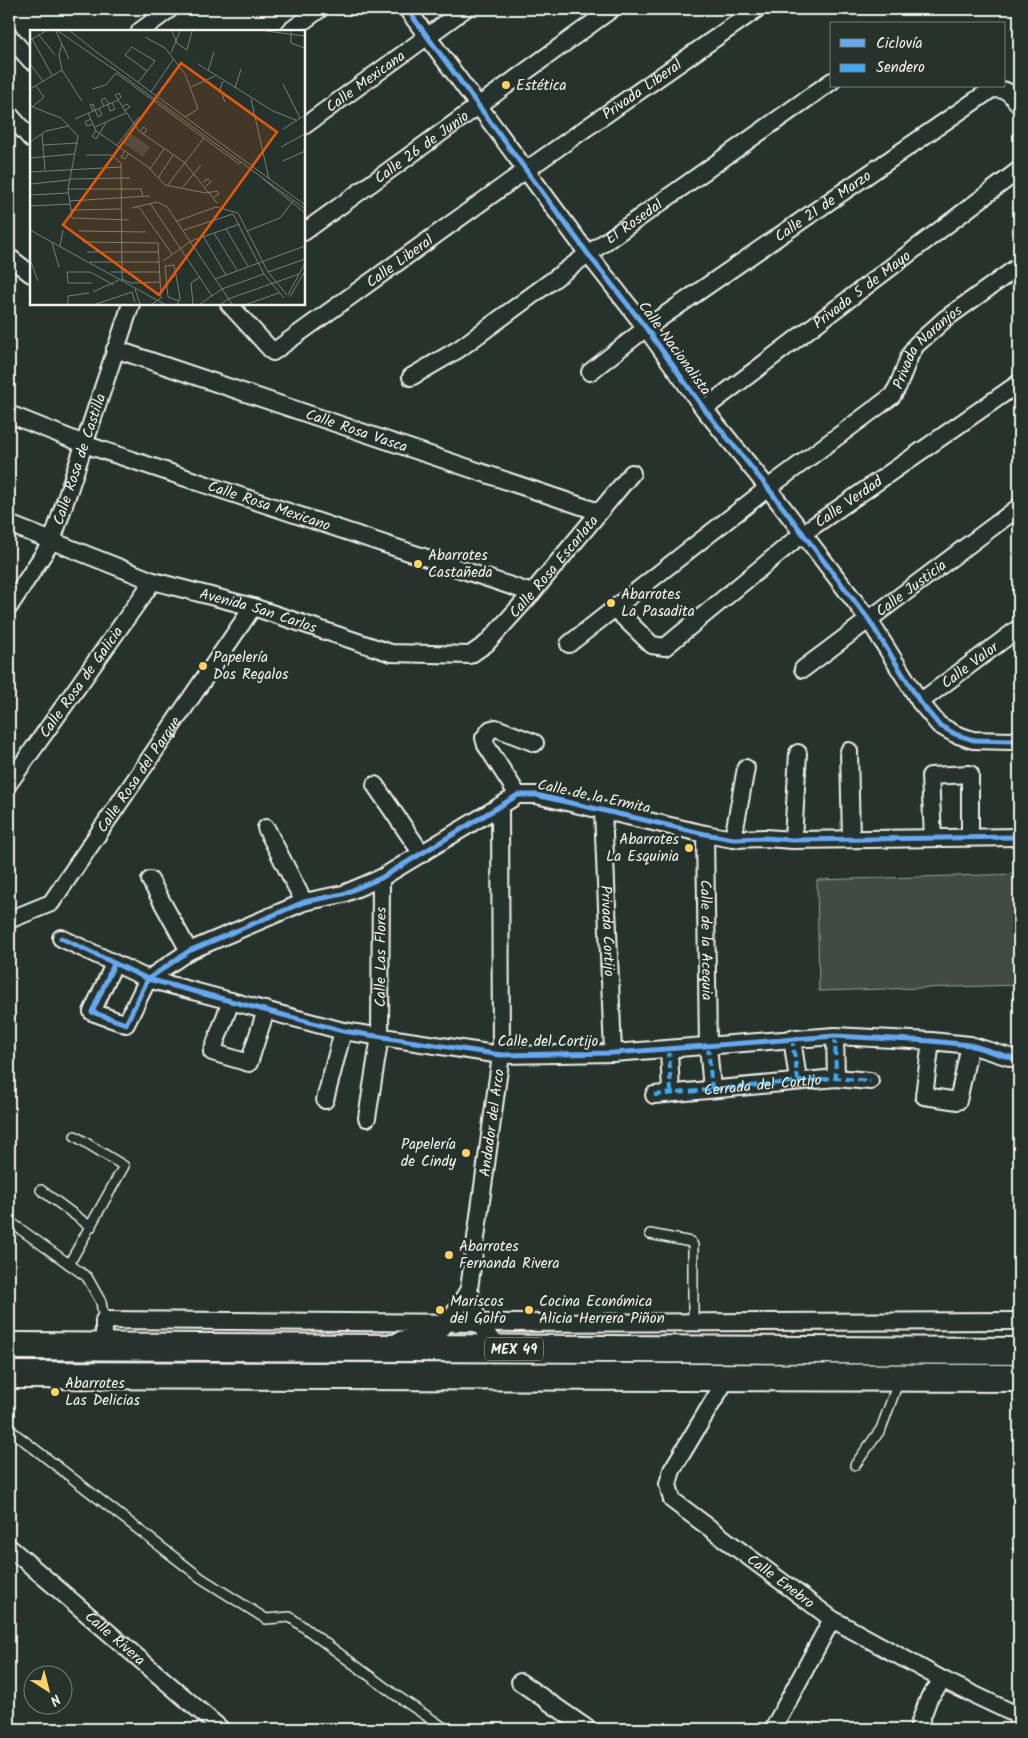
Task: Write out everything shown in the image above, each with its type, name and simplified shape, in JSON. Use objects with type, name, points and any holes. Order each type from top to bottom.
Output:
[{"type":"main road","name":"MEX 49","points":[[9,1346],[1019,1351]]},
{"type":"main road","points":[[104,1346],[105,1376]]},
{"type":"main road","points":[[384,1377],[385,1347]]},
{"type":"main road","name":"MEX 49","points":[[9,1376],[1019,1378]]},
{"type":"street","points":[[141,30],[170,9]]},
{"type":"street","points":[[291,30],[320,9]]},
{"type":"street","name":"Calle Nacionalista","points":[[407,9],[588,254],[646,328],[704,409],[768,488],[869,620],[920,702],[939,725],[955,734],[973,740],[1011,741],[1019,739]]},
{"type":"street","name":"Calle Mexicana","points":[[305,125],[465,9]]},
{"type":"street","name":"Calle 26 de Junio","points":[[305,231],[612,9]]},
{"type":"street","name":"Privada Liberal","points":[[526,170],[757,9]]},
{"type":"street","points":[[9,36],[30,60]]},
{"type":"street","name":"El Rosedal","points":[[411,378],[459,349],[588,254],[830,82]]},
{"type":"street","name":"Calle 21 de Marzo","points":[[590,372],[646,328],[992,89],[1002,89],[1009,92],[1019,106]]},
{"type":"street","points":[[9,114],[30,138]]},
{"type":"street","name":"Calle Liberal","points":[[230,305],[273,352],[526,170]]},
{"type":"street","name":"Privada 5 de Mayo","points":[[704,409],[1019,170]]},
{"type":"street","points":[[9,257],[30,273]]},
{"type":"street","name":"Privada Naranjos","points":[[569,644],[768,488],[892,396],[916,345],[946,319],[1019,266]]},
{"type":"street","name":"Calle Rosa de Castilla","points":[[9,607],[52,541],[131,305]]},
{"type":"street","name":"Calle Rosa Vasca","points":[[115,349],[599,512]]},
{"type":"street","name":"Calle Verdad","points":[[615,609],[652,645],[665,647],[802,534],[1019,383]]},
{"type":"street","name":"Calle Rosa Mexicano","points":[[9,414],[84,444],[532,593]]},
{"type":"street","name":"Calle Rosa Escarlata","points":[[470,655],[486,644],[532,593],[632,473]]},
{"type":"street","name":"Calle Justicia","points":[[803,669],[1019,507]]},
{"type":"street","name":"Avenida San Carlos","points":[[9,524],[153,581],[253,608],[391,653],[470,655]]},
{"type":"street","name":"Calle Rosa de Galicia","points":[[9,783],[153,581]]},
{"type":"street","name":"Calle Rosa del Parque","points":[[9,920],[51,903],[253,608]]},
{"type":"street","name":"Calle Valor","points":[[920,702],[1019,628]]},
{"type":"street","points":[[518,795],[486,745],[484,738],[491,729],[496,728],[535,743]]},
{"type":"street","points":[[849,752],[851,839]]},
{"type":"street","points":[[793,840],[798,753]]},
{"type":"street","points":[[733,838],[746,768]]},
{"type":"street","points":[[933,837],[930,776],[970,774],[970,836]]},
{"type":"street","points":[[375,785],[422,854]]},
{"type":"street","name":"Calle de la Ermita","points":[[148,979],[189,952],[304,902],[342,894],[382,878],[518,795],[536,795],[705,834],[733,838],[793,840],[1019,836]]},
{"type":"street","name":"Andador del Arco","points":[[498,1348],[478,1324],[469,1289],[501,1055],[500,806]]},
{"type":"street","name":"Privada Cortijo","points":[[603,810],[613,1053]]},
{"type":"street","points":[[266,828],[304,902]]},
{"type":"street","name":"Calle de la Acequia","points":[[705,834],[708,1046],[712,1089]]},
{"type":"street","name":"Calle Las Flores","points":[[367,1118],[380,1036],[382,878]]},
{"type":"street","points":[[150,880],[189,952]]},
{"type":"street","name":"Calle del Cortijo","points":[[61,938],[148,979],[343,1031],[501,1055],[613,1053],[835,1036],[970,1045],[1019,1060]]},
{"type":"street","points":[[114,964],[92,1012],[126,1024],[148,979]]},
{"type":"street","points":[[231,1001],[212,1052],[250,1062],[266,1010]]},
{"type":"street","points":[[325,1100],[343,1031]]},
{"type":"street","points":[[835,1036],[836,1078]]},
{"type":"street","points":[[792,1038],[798,1080]]},
{"type":"street","points":[[931,1041],[924,1096],[958,1100],[970,1045]]},
{"type":"street","points":[[669,1049],[671,1093]]},
{"type":"street","name":"Cerrada del Cortijo","points":[[654,1095],[798,1080],[836,1078],[870,1082]]},
{"type":"street","name":"Andador del Arco","points":[[385,1347],[407,1336],[432,1333],[453,1316],[469,1289]]},
{"type":"street","points":[[104,1346],[104,1320],[263,1320],[478,1324],[1019,1321]]},
{"type":"street","points":[[163,1346],[164,1320]]},
{"type":"street","points":[[262,1347],[263,1320]]},
{"type":"street","points":[[790,1322],[790,1350]]},
{"type":"street","points":[[717,1323],[717,1350]]},
{"type":"street","name":"Calle Enebro","points":[[727,1378],[672,1470],[668,1484],[672,1500],[832,1619],[943,1680],[1019,1716]]},
{"type":"street","name":"Calle Rivera","points":[[9,1548],[221,1729]]},
{"type":"street","points":[[773,1729],[832,1619]]},
{"type":"street","points":[[920,1729],[929,1698],[943,1680]]},
{"type":"street","points":[[520,1682],[588,1729]]},
{"type":"lane","points":[[69,1264],[124,1166],[75,1136]]},
{"type":"lane","points":[[41,1190],[91,1227]]},
{"type":"lane","points":[[9,1221],[87,1277],[101,1302],[104,1320]]},
{"type":"lane","points":[[650,1234],[688,1240],[693,1245],[693,1323]]},
{"type":"lane","points":[[855,1465],[881,1429],[900,1378]]},
{"type":"lane","points":[[9,1429],[201,1578],[266,1619],[290,1617],[394,1694],[443,1727],[443,1729]]},
{"type":"shaded area","points":[[1019,874],[1019,985],[819,991],[817,880]]},
{"type":"marked path","points":[[835,1036],[836,1078]]},
{"type":"marked path","points":[[792,1038],[798,1080]]},
{"type":"marked path","points":[[708,1046],[712,1089]]},
{"type":"marked path","points":[[669,1049],[671,1093]]},
{"type":"marked path","points":[[654,1095],[836,1078],[870,1081]]},
{"type":"cycle path","points":[[407,9],[588,254],[646,328],[704,409],[768,488],[869,620],[920,702],[939,725],[955,734],[973,740],[1011,741],[1019,739]]},
{"type":"cycle path","points":[[114,964],[92,1012],[126,1024],[148,979],[189,951],[304,902],[343,894],[381,878],[518,795],[536,795],[733,839],[1019,837]]},
{"type":"cycle path","points":[[61,938],[148,979],[343,1031],[501,1055],[613,1053],[835,1036],[970,1045],[1019,1060]]},
{"type":"place","name":"Estética","points":[[506,85]]},
{"type":"place","name":"Abarrotes Castañeda","points":[[418,564]]},
{"type":"place","name":"Abarrotes La Pasadita","points":[[611,603]]},
{"type":"place","name":"Papelería Dos Regalos","points":[[203,666]]},
{"type":"place","name":"Abarrotes La Esquinia","points":[[689,848]]},
{"type":"place","name":"Papelería de Cindy","points":[[466,1153]]},
{"type":"place","name":"Abarrotes Fernanda Rivera","points":[[449,1255]]},
{"type":"place","name":"Mariscos del Golfo","points":[[440,1310]]},
{"type":"place","name":"Cocina Económica Alicia Herrera Piñon","points":[[529,1310]]},
{"type":"place","name":"Abarrotes Las Delicias","points":[[55,1392]]}]
